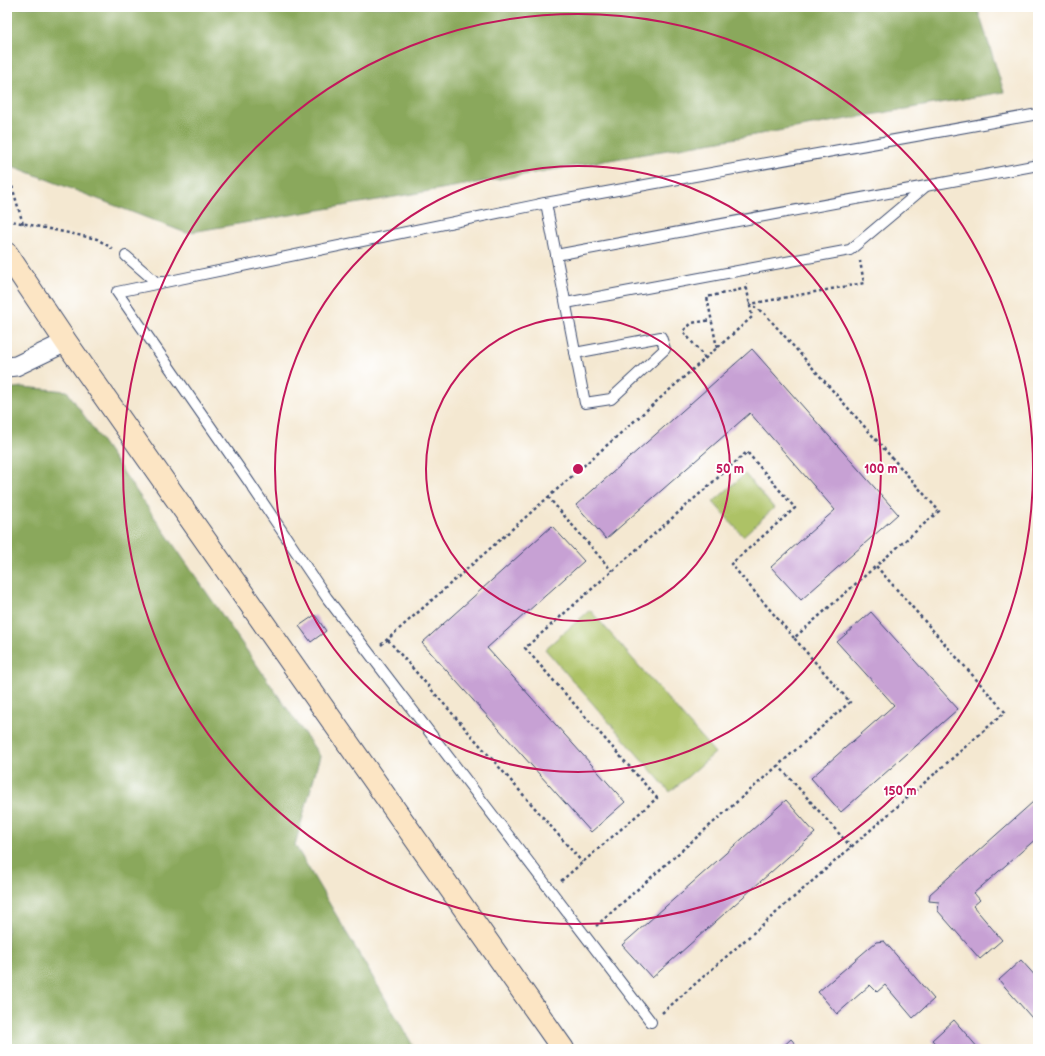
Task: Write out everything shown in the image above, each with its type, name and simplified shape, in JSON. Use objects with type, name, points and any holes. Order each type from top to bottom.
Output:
[{"type":"main road","points":[[7,254],[66,342],[563,1049]]},
{"type":"street","points":[[7,367],[16,366],[66,342]]},
{"type":"lane","points":[[651,1022],[327,598],[247,479],[117,292],[546,203],[1038,114]]},
{"type":"lane","points":[[556,255],[1038,165]]},
{"type":"lane","points":[[566,303],[850,250],[926,186]]},
{"type":"lane","points":[[546,203],[566,303],[575,353],[585,403],[611,398],[665,349],[661,338],[575,353]]},
{"type":"lane","points":[[126,256],[157,283]]},
{"type":"path","points":[[7,169],[23,224]]},
{"type":"path","points":[[7,220],[97,239],[126,256]]},
{"type":"path","points":[[750,304],[864,283],[860,261],[866,256]]},
{"type":"path","points":[[370,655],[752,317],[743,270]]},
{"type":"path","points":[[717,348],[707,297],[747,288]]},
{"type":"path","points":[[750,304],[765,314],[939,510],[794,638]]},
{"type":"path","points":[[705,358],[683,331],[692,323],[711,320]]},
{"type":"path","points":[[550,890],[657,798],[525,648],[747,452],[794,508],[731,564],[850,702],[586,936]]},
{"type":"path","points":[[548,497],[612,571]]},
{"type":"path","points":[[651,1022],[1005,712],[876,566]]},
{"type":"path","points":[[388,640],[582,862]]},
{"type":"path","points":[[778,765],[851,847]]},
{"type":"green space","points":[[7,7],[977,7],[1004,92],[186,233],[7,164]]},
{"type":"green space","points":[[22,387],[67,391],[320,756],[295,845],[415,1049],[7,1049],[7,389]]},
{"type":"green space","points":[[745,474],[774,508],[743,536],[713,502]]},
{"type":"green space","points":[[590,610],[715,753],[670,792],[545,649]]},
{"type":"building","points":[[752,349],[898,514],[801,600],[771,567],[835,510],[750,413],[606,539],[576,505]]},
{"type":"building","points":[[552,526],[584,561],[487,648],[625,802],[591,832],[422,643]]},
{"type":"building","points":[[871,612],[958,709],[841,812],[811,778],[894,705],[837,642]]},
{"type":"building","points":[[315,615],[326,631],[311,642],[299,626]]},
{"type":"building","points":[[786,800],[815,833],[652,978],[622,945]]},
{"type":"building","points":[[1033,802],[1038,802],[1038,837],[974,893],[980,900],[973,906],[1002,940],[980,959],[938,911],[939,902],[929,901],[930,894]]},
{"type":"building","points":[[884,941],[934,999],[913,1018],[885,985],[877,992],[870,985],[837,1014],[818,992],[876,942]]},
{"type":"building","points":[[1021,960],[1038,979],[1038,1025],[999,980]]},
{"type":"building","points":[[954,1020],[979,1049],[940,1049],[932,1040]]},
{"type":"building","points":[[791,1039],[800,1049],[780,1049]]}]
